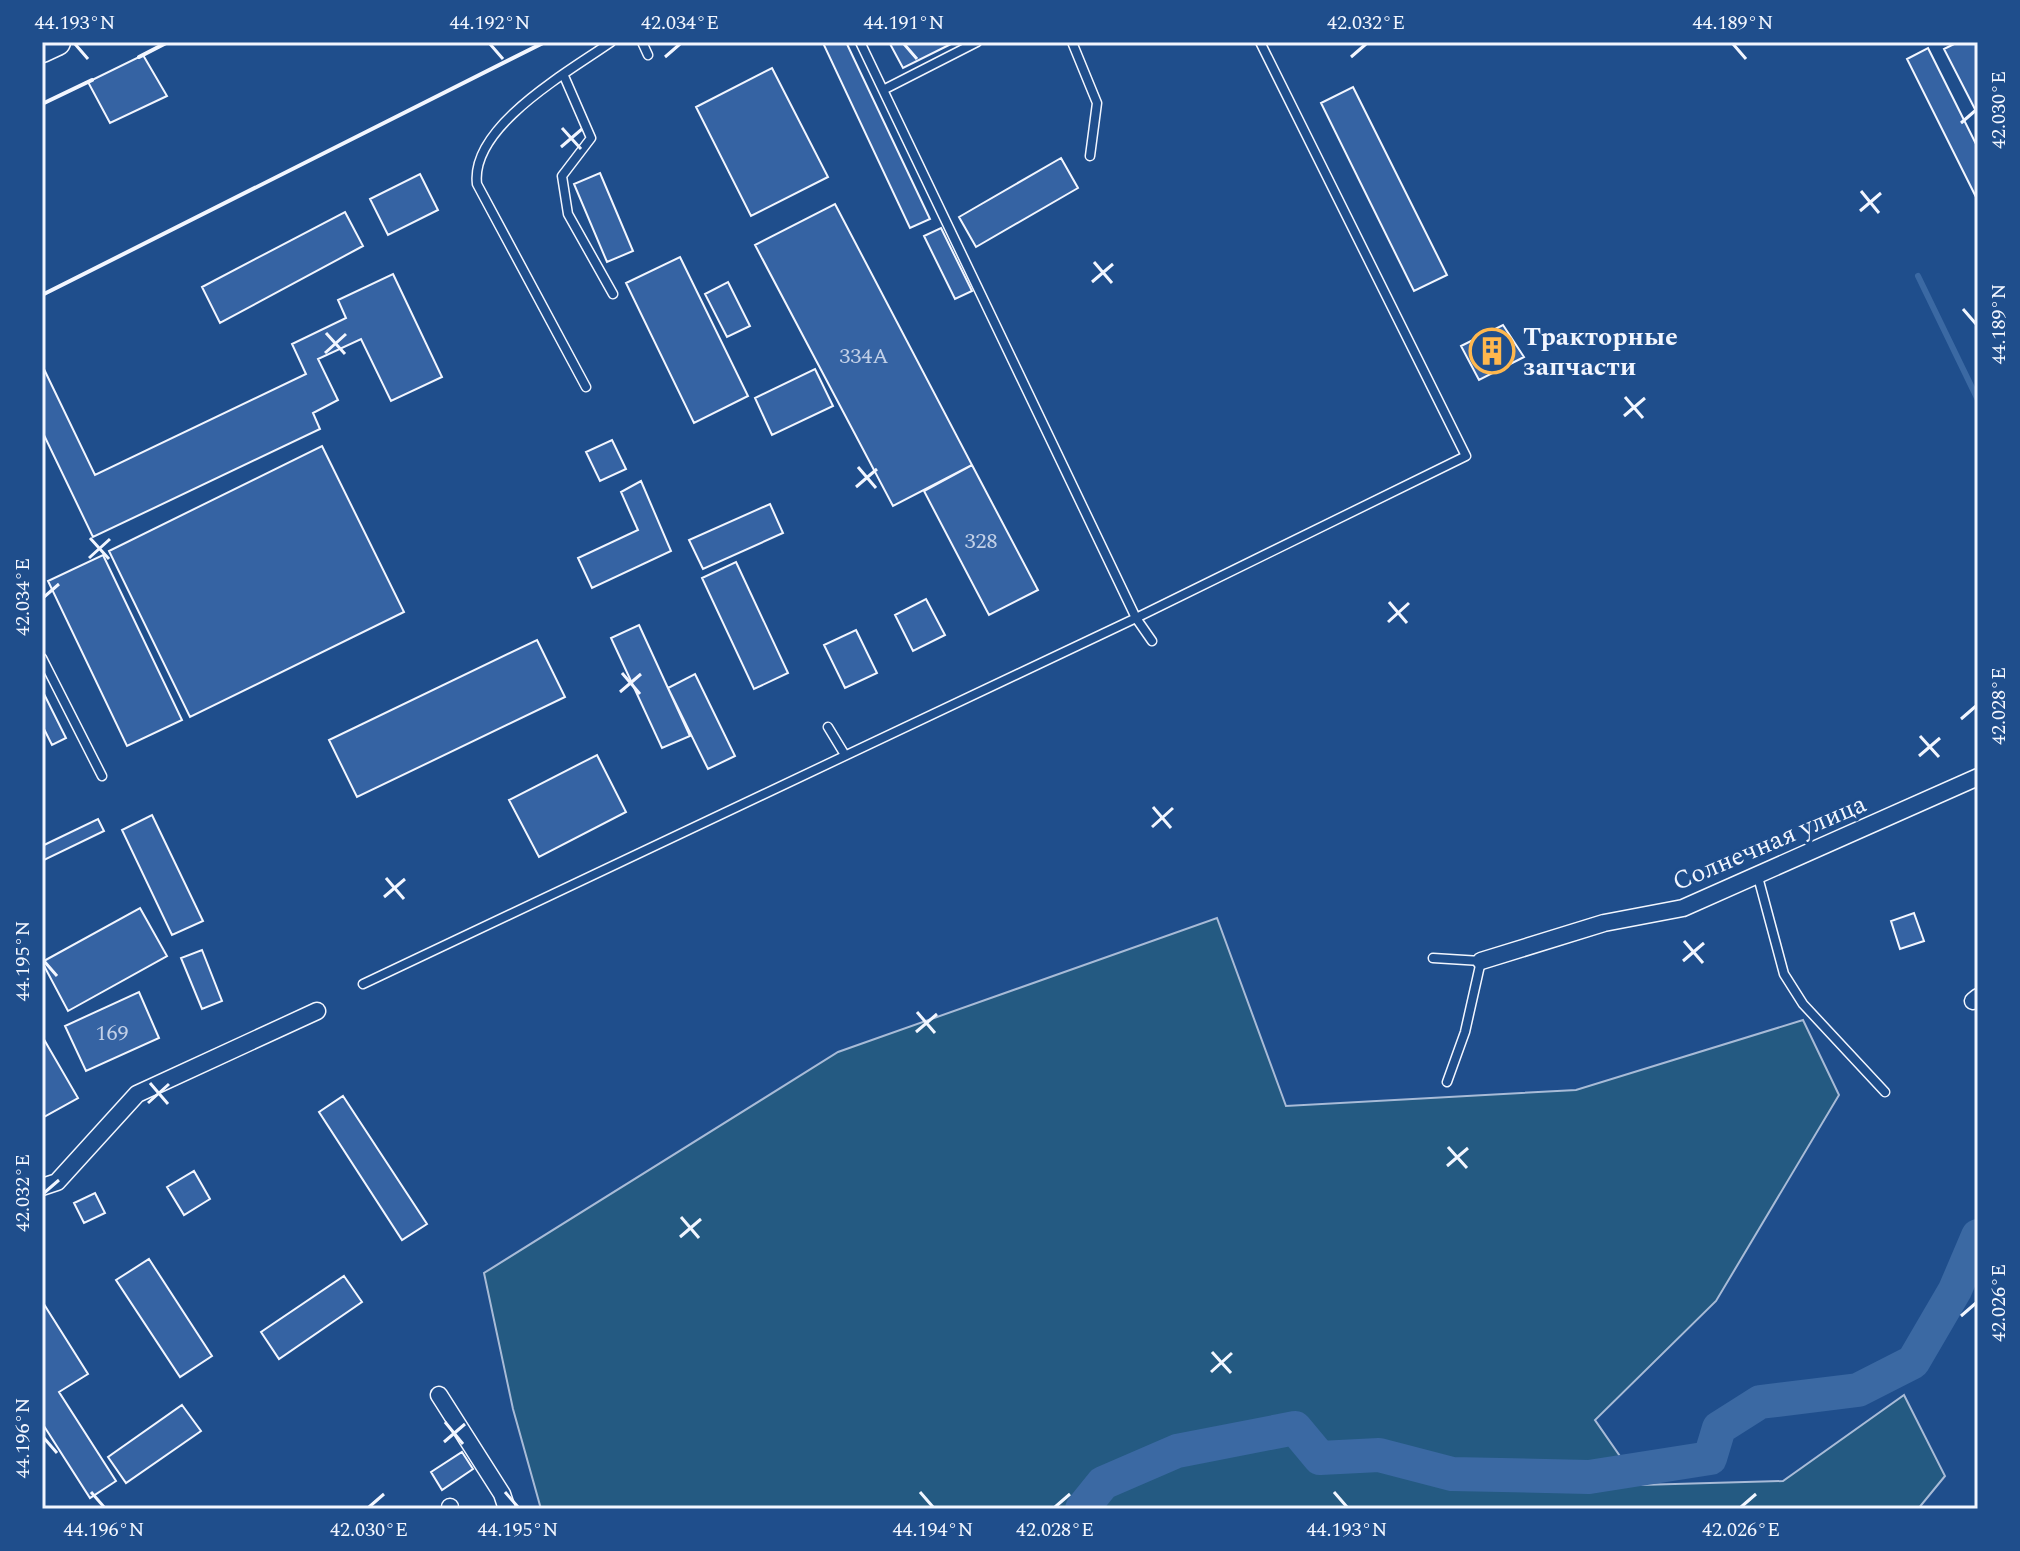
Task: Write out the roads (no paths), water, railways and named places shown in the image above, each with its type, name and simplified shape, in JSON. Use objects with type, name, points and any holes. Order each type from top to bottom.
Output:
[{"type":"main road","points":[[42,49],[57,42]]},
{"type":"street","name":"Солнечная улица","points":[[1481,961],[1604,923],[1683,908],[1978,777]]},
{"type":"street","points":[[42,1187],[57,1182],[137,1094],[317,1011]]},
{"type":"street","points":[[439,1395],[502,1494],[507,1509]]},
{"type":"lane","points":[[586,387],[477,184],[475,169],[507,119],[611,42]]},
{"type":"lane","points":[[642,42],[648,55]]},
{"type":"lane","points":[[860,42],[1136,618],[1152,641]]},
{"type":"lane","points":[[883,90],[977,42]]},
{"type":"lane","points":[[1072,42],[1097,103],[1090,156]]},
{"type":"lane","points":[[363,984],[1136,618],[1466,456],[1260,42]]},
{"type":"lane","points":[[564,76],[591,138],[562,176],[568,214],[613,294]]},
{"type":"lane","points":[[42,658],[102,776]]},
{"type":"lane","points":[[828,727],[845,755]]},
{"type":"lane","points":[[1758,877],[1784,974],[1803,1004],[1885,1092]]},
{"type":"lane","points":[[1433,958],[1481,961],[1465,1032],[1447,1082]]},
{"type":"waterway","points":[[1918,276],[1978,400]]},
{"type":"waterway","points":[[1082,1509],[1103,1483],[1177,1451],[1295,1428],[1320,1458],[1379,1455],[1452,1474],[1589,1477],[1710,1458],[1719,1428],[1760,1402],[1858,1390],[1913,1362],[1955,1290],[1978,1236]]},
{"type":"place","name":"Тракторные запчасти","points":[[1492,351]]}]
